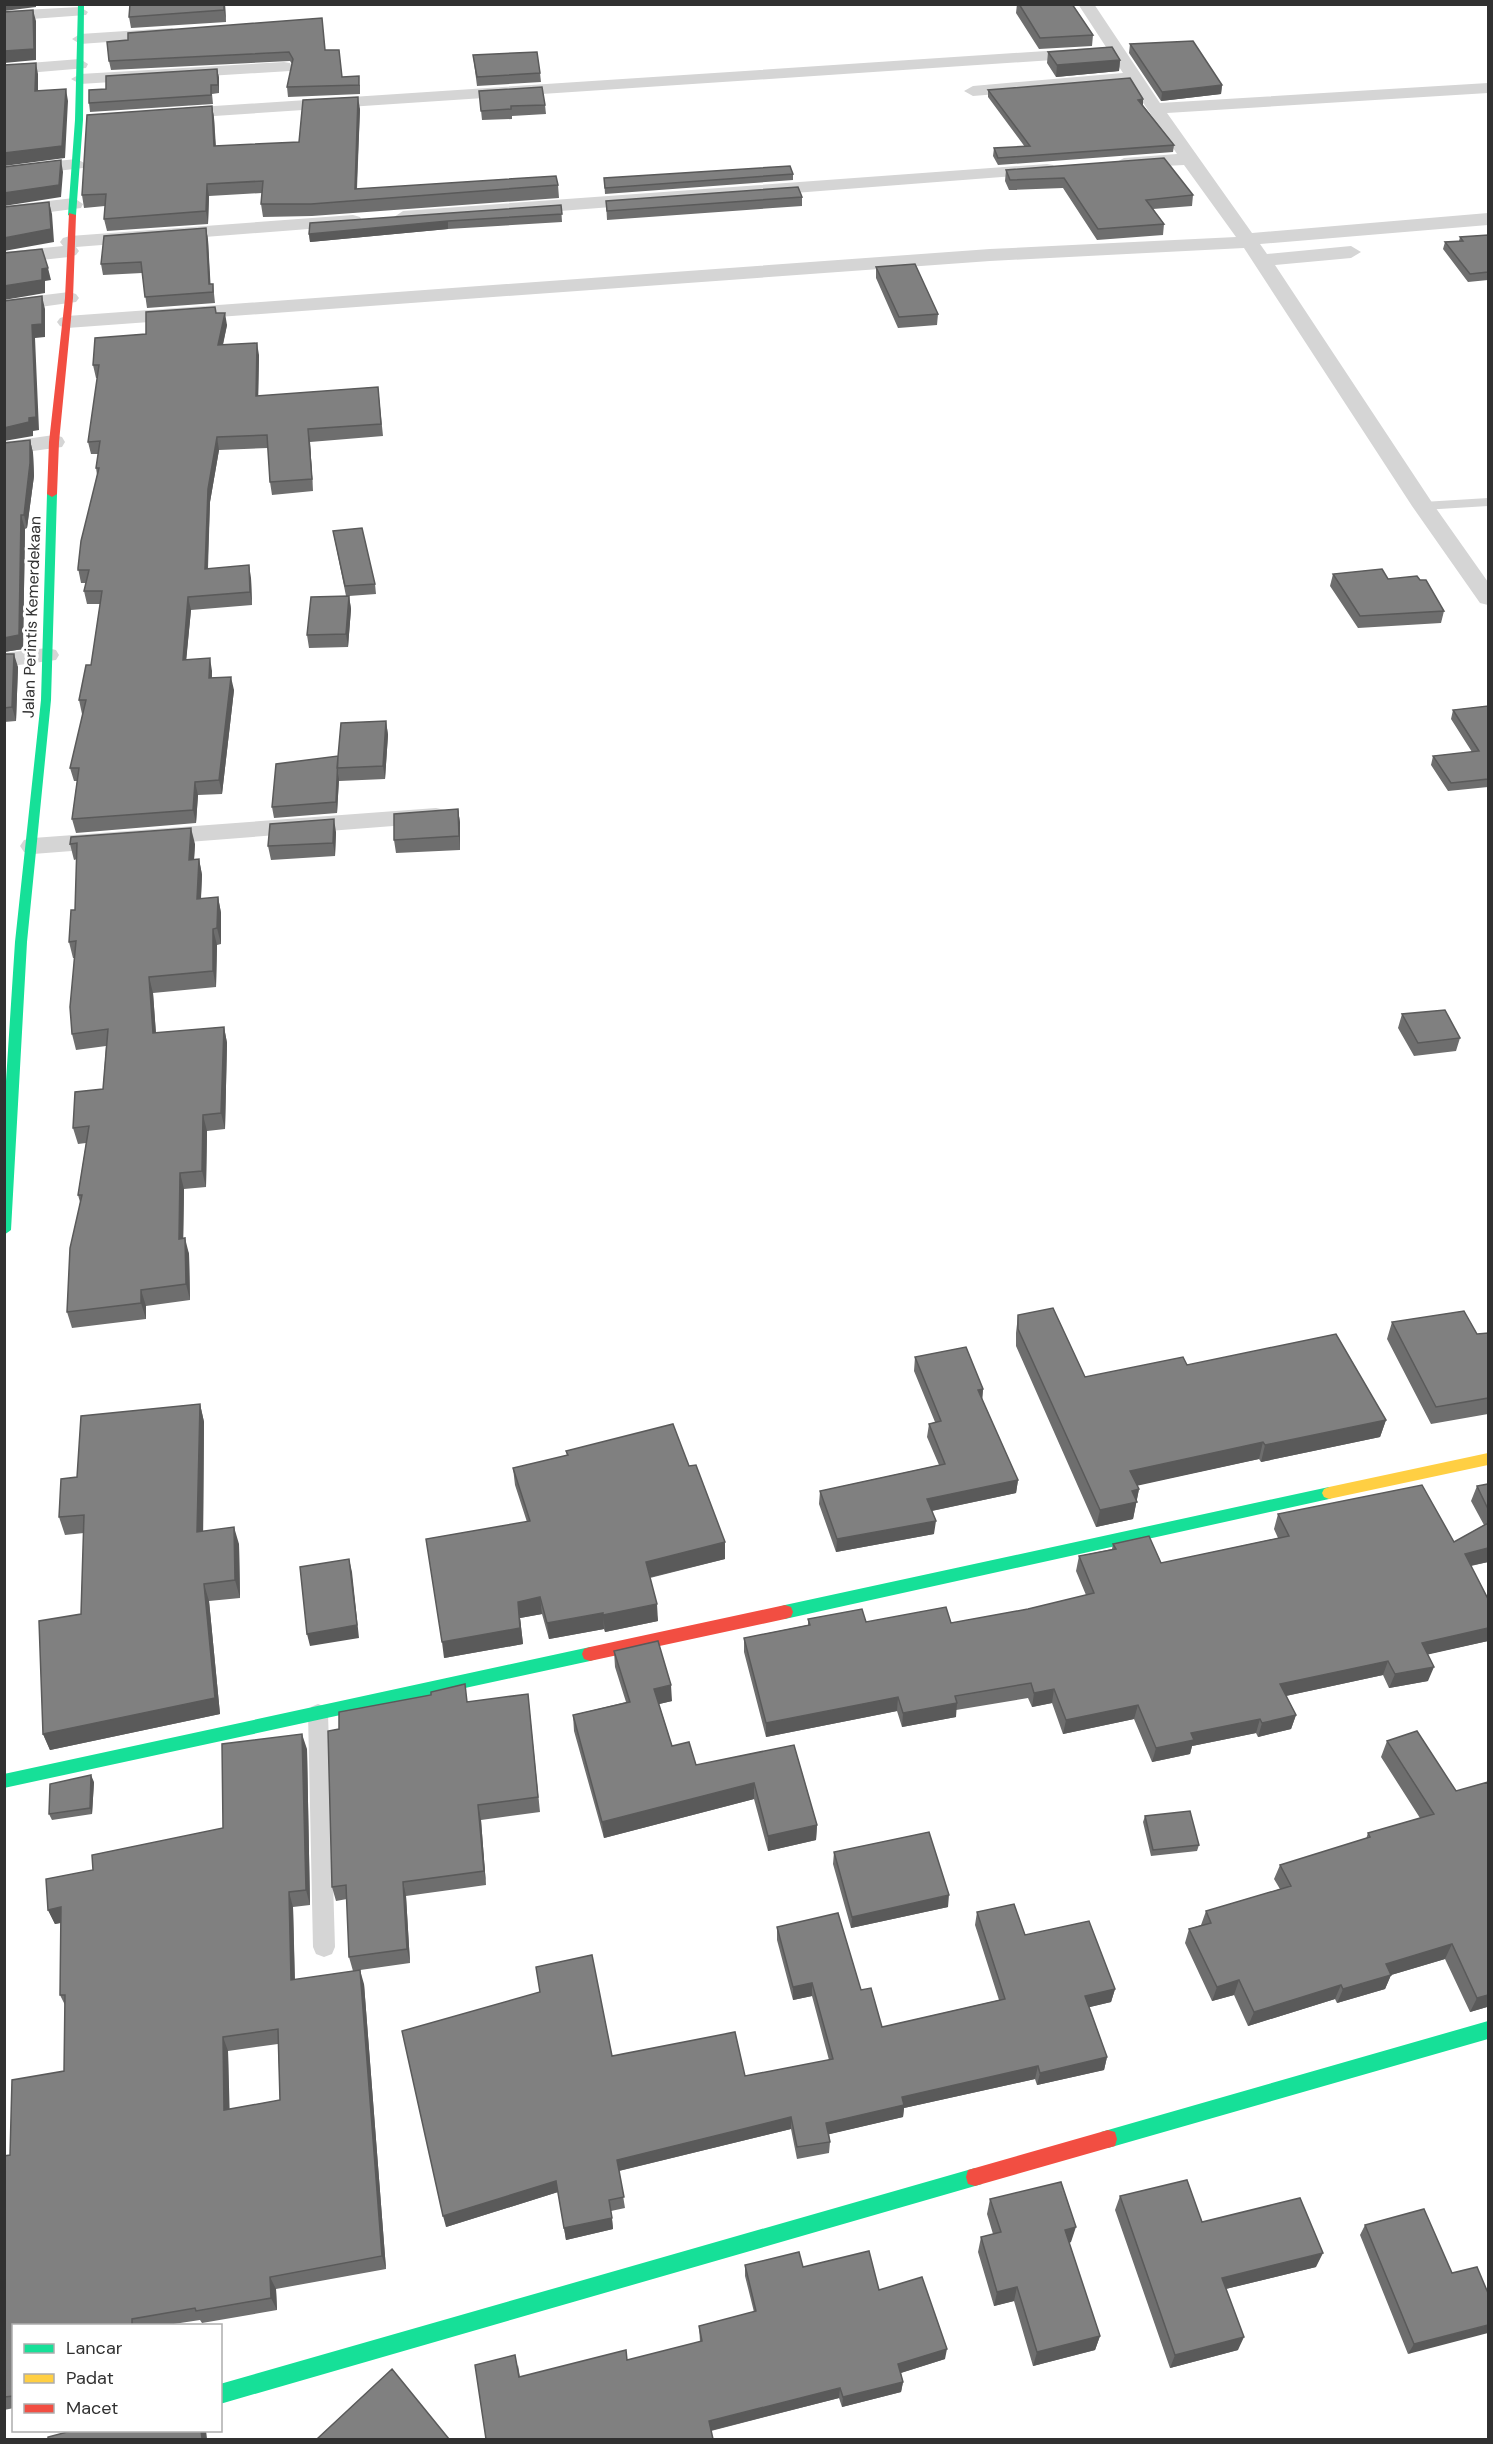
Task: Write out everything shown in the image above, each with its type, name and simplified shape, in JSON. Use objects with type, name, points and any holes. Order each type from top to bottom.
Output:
[{"type":"street","points":[[1086,4],[1189,159],[1262,260],[1423,506],[1487,595]]},
{"type":"street","points":[[4,16],[81,8]]},
{"type":"street","name":"Jalan Perintis Kemerdekaan","points":[[4,1230],[12,952],[33,846],[46,700],[54,442],[69,298],[70,246],[77,164],[85,120],[80,72],[81,8]]},
{"type":"street","points":[[80,39],[194,31]]},
{"type":"street","points":[[151,116],[1117,51]]},
{"type":"street","points":[[4,70],[80,72],[284,66]]},
{"type":"street","points":[[973,91],[1135,77]]},
{"type":"street","points":[[1156,108],[1488,88]]},
{"type":"street","points":[[1105,165],[1189,159]]},
{"type":"street","points":[[4,172],[77,164]]},
{"type":"street","points":[[4,258],[70,246],[382,218],[1069,167]]},
{"type":"street","points":[[4,212],[74,204]]},
{"type":"street","points":[[67,322],[978,256],[1248,240],[1488,219]]},
{"type":"street","points":[[1262,260],[1368,251]]},
{"type":"street","points":[[4,306],[69,298]]},
{"type":"street","points":[[4,449],[54,442]]},
{"type":"street","points":[[4,660],[47,655]]},
{"type":"street","points":[[33,846],[458,814]]},
{"type":"street","points":[[4,1781],[1488,1459]]},
{"type":"street","points":[[222,2393],[1488,2030]]},
{"type":"lane","points":[[1423,506],[1488,501]]},
{"type":"lane","points":[[318,1713],[324,1947]]},
{"type":"building","points":[[130,4],[224,4],[224,10],[129,17]]},
{"type":"building","points":[[1019,4],[1072,4],[1093,35],[1040,38]]},
{"type":"building","points":[[33,10],[34,49],[4,51],[4,12]]},
{"type":"building","points":[[322,18],[325,50],[339,50],[342,77],[359,76],[359,85],[287,87],[293,59],[289,52],[109,61],[107,42],[128,40],[128,33]]},
{"type":"building","points":[[1193,41],[1222,85],[1162,92],[1130,44]]},
{"type":"building","points":[[1112,47],[1120,60],[1057,65],[1048,52]]},
{"type":"building","points":[[537,52],[540,73],[477,77],[473,55]]},
{"type":"building","points":[[36,63],[35,91],[66,89],[62,146],[4,153],[4,65]]},
{"type":"building","points":[[217,69],[218,85],[211,85],[211,95],[89,103],[89,90],[106,89],[106,76]]},
{"type":"building","points":[[1130,78],[1143,99],[1138,100],[1174,145],[998,158],[994,148],[1030,146],[988,90]]},
{"type":"building","points":[[542,87],[545,105],[511,106],[511,109],[481,111],[479,91]]},
{"type":"building","points":[[358,97],[355,189],[556,176],[558,185],[311,204],[261,204],[263,181],[207,184],[206,211],[104,219],[106,194],[82,195],[87,115],[212,106],[214,146],[299,142],[303,100]]},
{"type":"building","points":[[1164,158],[1193,195],[1146,200],[1164,224],[1098,229],[1064,178],[1010,180],[1006,170]]},
{"type":"building","points":[[61,160],[59,185],[4,193],[4,167]]},
{"type":"building","points":[[790,166],[793,174],[605,188],[604,178]]},
{"type":"building","points":[[798,187],[802,197],[607,211],[606,201]]},
{"type":"building","points":[[49,202],[51,229],[4,238],[4,207]]},
{"type":"building","points":[[561,205],[562,214],[448,221],[309,234],[310,223]]},
{"type":"building","points":[[206,228],[209,284],[213,284],[213,292],[145,297],[141,262],[101,264],[104,236]]},
{"type":"building","points":[[1488,235],[1488,272],[1470,274],[1445,242],[1463,241],[1460,237]]},
{"type":"building","points":[[42,249],[48,268],[42,269],[42,280],[4,286],[4,253]]},
{"type":"building","points":[[915,264],[938,314],[899,317],[876,267]]},
{"type":"building","points":[[42,296],[42,324],[32,325],[36,417],[29,418],[29,422],[4,428],[4,301]]},
{"type":"building","points":[[215,307],[216,313],[225,313],[218,345],[257,343],[256,396],[378,387],[381,424],[308,429],[312,479],[270,482],[267,435],[217,437],[208,489],[205,569],[249,565],[250,592],[188,597],[183,660],[210,658],[209,678],[231,677],[219,780],[195,782],[193,810],[72,819],[79,768],[70,768],[86,700],[79,700],[86,665],[91,665],[102,591],[84,591],[89,570],[78,570],[81,541],[99,468],[96,468],[100,441],[88,442],[99,365],[93,365],[95,338],[146,334],[146,312]]},
{"type":"building","points":[[30,440],[30,463],[24,515],[21,515],[19,635],[4,638],[4,443]]},
{"type":"building","points":[[362,528],[375,584],[345,586],[333,531]]},
{"type":"building","points":[[1382,569],[1388,579],[1417,576],[1420,580],[1426,580],[1444,611],[1360,616],[1333,574]]},
{"type":"building","points":[[349,596],[346,634],[307,635],[311,597]]},
{"type":"building","points":[[4,654],[14,654],[12,707],[4,708]]},
{"type":"building","points":[[1488,706],[1488,779],[1451,783],[1433,756],[1479,751],[1453,710]]},
{"type":"building","points":[[386,721],[383,766],[337,768],[341,723]]},
{"type":"building","points":[[338,756],[336,802],[272,807],[276,764]]},
{"type":"building","points":[[458,809],[459,836],[394,840],[394,814]]},
{"type":"building","points":[[334,819],[333,843],[268,846],[270,824]]},
{"type":"building","points":[[191,828],[189,860],[199,859],[197,899],[218,897],[217,928],[213,929],[213,971],[149,977],[153,1033],[224,1027],[221,1113],[203,1115],[202,1171],[180,1173],[179,1239],[185,1238],[186,1284],[141,1290],[141,1303],[67,1312],[70,1248],[82,1195],[78,1195],[89,1126],[73,1128],[75,1092],[103,1089],[108,1029],[72,1034],[70,1007],[76,941],[69,942],[71,910],[75,910],[77,843],[70,844],[71,837]]},
{"type":"building","points":[[1445,1010],[1460,1038],[1418,1043],[1402,1014]]},
{"type":"building","points":[[1053,1308],[1085,1377],[1183,1357],[1187,1365],[1336,1334],[1386,1420],[1265,1445],[1263,1442],[1130,1471],[1139,1489],[1132,1491],[1137,1502],[1100,1510],[1018,1329],[1018,1315]]},
{"type":"building","points":[[1464,1311],[1477,1334],[1488,1333],[1488,1398],[1436,1407],[1392,1322]]},
{"type":"building","points":[[966,1347],[983,1389],[978,1390],[1018,1480],[927,1499],[936,1521],[837,1539],[820,1491],[945,1464],[929,1424],[941,1421],[915,1357]]},
{"type":"building","points":[[200,1404],[197,1532],[234,1527],[235,1580],[204,1584],[215,1698],[43,1734],[39,1621],[81,1614],[84,1515],[59,1517],[61,1479],[77,1477],[81,1416]]},
{"type":"building","points":[[673,1424],[689,1466],[696,1465],[725,1542],[646,1562],[657,1604],[547,1623],[540,1597],[518,1602],[520,1628],[442,1642],[426,1539],[530,1521],[513,1468],[568,1455],[566,1451]]},
{"type":"building","points":[[1488,1484],[1488,1509],[1477,1486]]},
{"type":"building","points":[[1422,1485],[1454,1542],[1488,1523],[1488,1548],[1465,1554],[1488,1599],[1488,1628],[1422,1643],[1434,1667],[1395,1674],[1388,1661],[1280,1684],[1296,1715],[1262,1723],[1260,1719],[1191,1733],[1194,1740],[1156,1748],[1138,1705],[1066,1720],[1054,1689],[1034,1693],[1031,1683],[955,1696],[957,1703],[903,1713],[898,1697],[766,1723],[744,1638],[810,1625],[808,1619],[862,1609],[866,1622],[946,1607],[951,1623],[1028,1609],[1094,1593],[1079,1556],[1116,1549],[1113,1544],[1149,1536],[1161,1563],[1289,1536],[1278,1514]]},
{"type":"building","points":[[349,1559],[357,1625],[307,1634],[300,1567]]},
{"type":"building","points":[[658,1641],[671,1685],[654,1689],[672,1746],[689,1742],[696,1765],[794,1745],[817,1825],[768,1836],[754,1783],[602,1822],[573,1715],[630,1702],[614,1651]]},
{"type":"building","points":[[465,1684],[467,1702],[528,1694],[538,1797],[478,1805],[484,1871],[403,1882],[407,1949],[349,1957],[346,1885],[332,1887],[328,1731],[339,1729],[339,1712],[431,1695],[431,1692]]},
{"type":"building","points":[[1417,1731],[1456,1791],[1488,1782],[1488,1995],[1477,1998],[1452,1944],[1386,1964],[1391,1975],[1343,1989],[1341,1985],[1254,2012],[1239,1980],[1217,1987],[1189,1929],[1211,1923],[1206,1911],[1291,1886],[1280,1865],[1370,1837],[1368,1833],[1434,1814],[1387,1741]]},
{"type":"building","points":[[302,1734],[306,1890],[289,1892],[291,1980],[360,1970],[382,2256],[270,2277],[271,2298],[132,2319],[132,2324],[12,2324],[12,2396],[4,2397],[4,2156],[10,2155],[12,2080],[64,2071],[65,1995],[60,1995],[61,1907],[48,1910],[46,1879],[93,1870],[92,1855],[223,1828],[222,1744]],"holes":[[[278,2029],[280,2100],[224,2110],[223,2037]]]},
{"type":"building","points":[[91,1775],[90,1808],[49,1814],[50,1784]]},
{"type":"building","points":[[1190,1811],[1199,1845],[1153,1850],[1145,1816]]},
{"type":"building","points":[[929,1832],[949,1895],[852,1917],[834,1852]]},
{"type":"building","points":[[1014,1904],[1025,1935],[1089,1921],[1115,1989],[1085,1996],[1107,2057],[1040,2073],[1038,2066],[902,2097],[904,2105],[826,2123],[830,2142],[797,2147],[791,2117],[617,2160],[624,2197],[609,2200],[612,2218],[564,2228],[556,2181],[443,2216],[402,2031],[540,1992],[536,1967],[592,1955],[612,2056],[735,2032],[745,2076],[833,2059],[812,1983],[793,1987],[777,1927],[838,1913],[861,1990],[871,1988],[882,2027],[1005,1999],[977,1912]]},
{"type":"building","points":[[1187,2180],[1202,2222],[1300,2198],[1323,2253],[1222,2278],[1244,2337],[1175,2355],[1120,2196]]},
{"type":"building","points":[[1061,2182],[1076,2227],[1065,2230],[1100,2336],[1037,2352],[1017,2287],[997,2292],[981,2237],[1001,2232],[990,2199]]},
{"type":"building","points":[[1424,2209],[1452,2273],[1477,2267],[1488,2293],[1488,2325],[1414,2344],[1365,2225]]},
{"type":"building","points":[[869,2251],[879,2290],[922,2277],[947,2349],[898,2364],[903,2382],[843,2397],[840,2388],[709,2421],[713,2439],[486,2439],[475,2365],[515,2355],[519,2377],[626,2350],[627,2360],[702,2341],[699,2326],[756,2311],[745,2265],[799,2252],[803,2267]]},
{"type":"building","points":[[392,2369],[449,2439],[317,2439]]},
{"type":"building","points":[[67,2432],[201,2432],[202,2439],[48,2439],[48,2437]]},
{"type":"traffic: fast","points":[[72,215],[79,120],[81,4]]},
{"type":"traffic: fast","points":[[4,1230],[21,942],[46,700],[52,494]]},
{"type":"traffic: fast","points":[[785,1612],[1329,1493]]},
{"type":"traffic: fast","points":[[4,1781],[590,1654]]},
{"type":"traffic: fast","points":[[1108,2139],[1488,2030]]},
{"type":"traffic: fast","points":[[222,2393],[975,2177]]},
{"type":"traffic: slow","points":[[1329,1493],[1488,1459]]},
{"type":"traffic: jam","points":[[52,494],[54,442],[69,298],[72,215]]},
{"type":"traffic: jam","points":[[590,1654],[785,1612]]},
{"type":"traffic: jam","points":[[975,2177],[1108,2139]]}]
